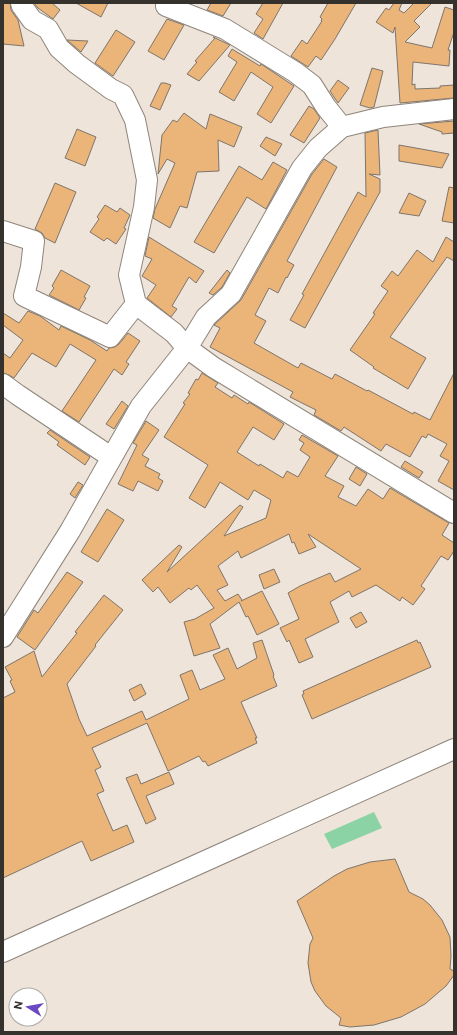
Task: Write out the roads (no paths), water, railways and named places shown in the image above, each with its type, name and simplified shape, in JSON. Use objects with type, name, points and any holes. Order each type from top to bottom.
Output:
[{"type":"street","points":[[21,3],[32,20],[48,29],[59,48],[77,64],[111,89],[123,95],[135,120],[147,180],[144,207],[129,275],[136,304],[174,333],[187,348],[213,367],[454,513]]},
{"type":"street","points":[[166,6],[225,29],[295,72],[312,85],[326,107],[342,126]]},
{"type":"street","points":[[3,637],[70,531],[141,406],[187,348],[206,318],[230,294],[302,168],[318,148],[342,126],[383,117],[454,109]]},
{"type":"street","points":[[3,231],[34,241],[31,267],[24,296],[110,337],[136,304]]},
{"type":"street","points":[[3,384],[111,457]]},
{"type":"street","points":[[3,952],[454,749]]}]
